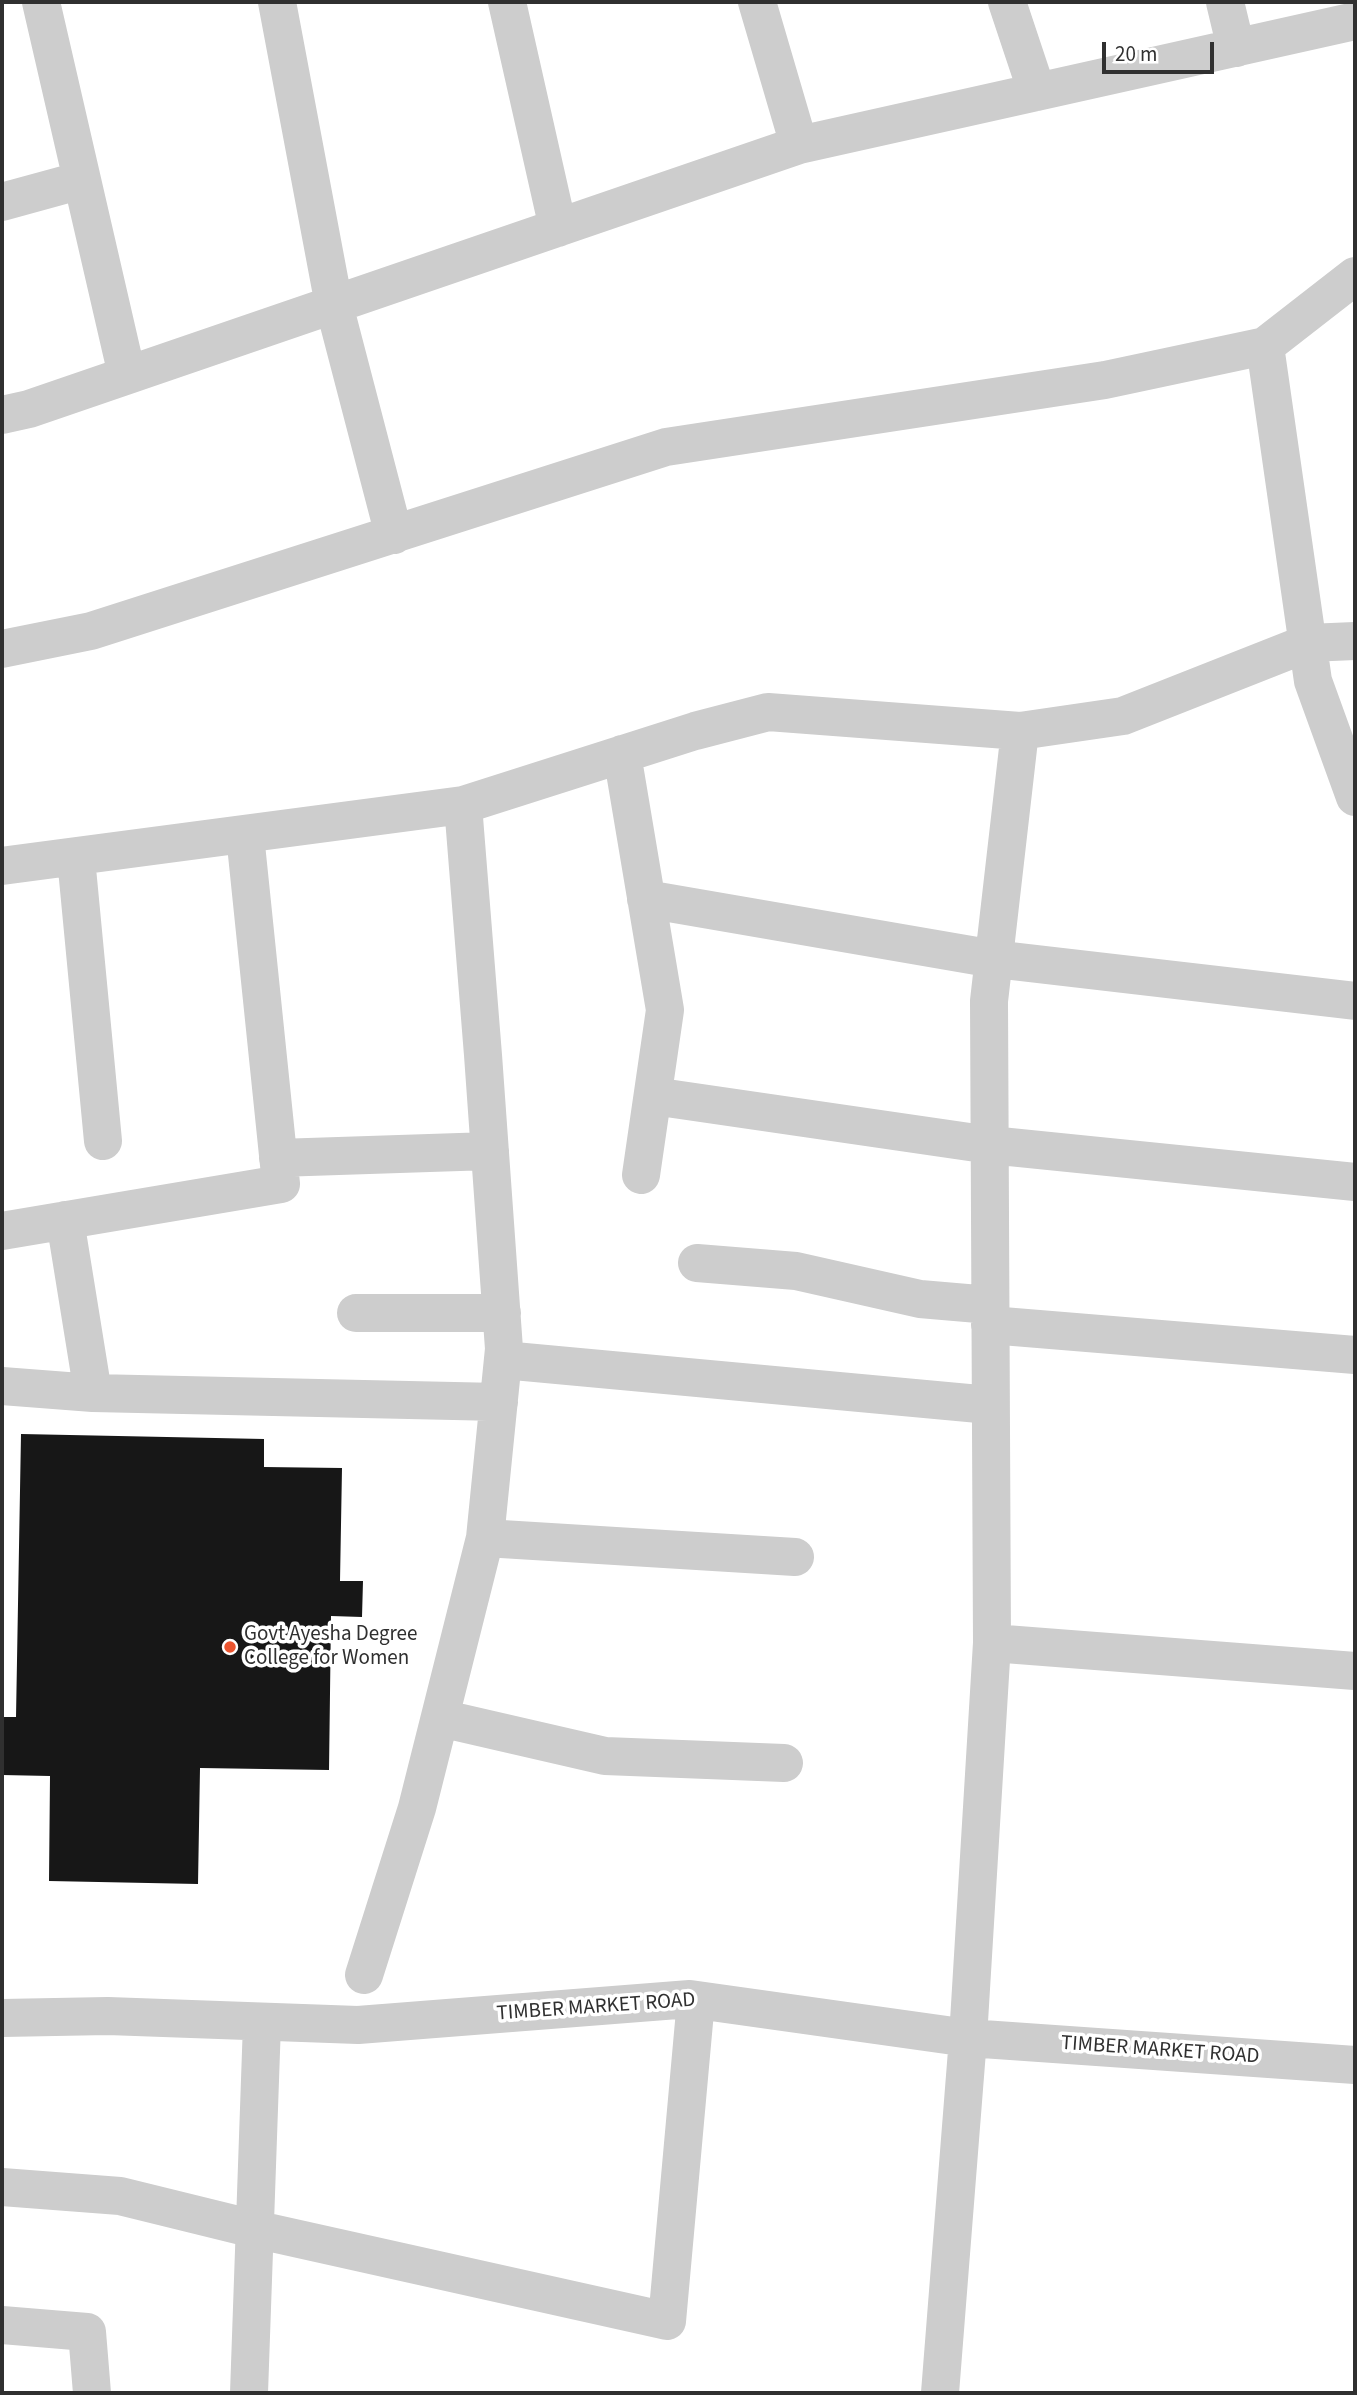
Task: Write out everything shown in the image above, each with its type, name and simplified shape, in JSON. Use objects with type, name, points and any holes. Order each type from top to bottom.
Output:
[{"type":"street","points":[[41,2],[127,376]]},
{"type":"street","points":[[277,2],[334,304],[394,535]]},
{"type":"street","points":[[508,2],[558,228]]},
{"type":"street","points":[[757,2],[799,145]]},
{"type":"street","points":[[1007,2],[1037,92]]},
{"type":"street","points":[[1225,2],[1236,48]]},
{"type":"street","points":[[2,415],[29,409],[127,376],[799,145],[1355,21]]},
{"type":"street","points":[[2,202],[82,180]]},
{"type":"street","points":[[2,649],[91,631],[666,447],[1105,380],[1265,346],[1355,276]]},
{"type":"street","points":[[1265,346],[1313,681],[1355,797]]},
{"type":"street","points":[[2,866],[463,805],[695,731],[768,712],[1020,732],[1123,716],[1308,643],[1355,640]]},
{"type":"street","points":[[940,2393],[968,2038],[992,1643],[989,1001],[1020,732]]},
{"type":"street","points":[[622,754],[665,1010],[641,1175]]},
{"type":"street","points":[[363,1975],[417,1808],[485,1538],[503,1360],[502,1313],[463,805]]},
{"type":"street","points":[[2,1231],[281,1184],[245,835]]},
{"type":"street","points":[[76,858],[103,1142]]},
{"type":"street","points":[[646,899],[994,959],[1355,1001]]},
{"type":"street","points":[[653,1096],[990,1145],[1355,1182]]},
{"type":"street","points":[[278,1158],[490,1151]]},
{"type":"street","points":[[65,1220],[93,1393]]},
{"type":"street","points":[[697,1263],[796,1271],[990,1315],[1355,1354]]},
{"type":"street","points":[[356,1313],[502,1313]]},
{"type":"street","points":[[503,1360],[990,1405]]},
{"type":"street","points":[[2,1386],[93,1393],[499,1402]]},
{"type":"street","points":[[485,1538],[795,1557]]},
{"type":"street","points":[[992,1643],[1355,1671]]},
{"type":"street","points":[[440,1718],[605,1756],[784,1763]]},
{"type":"street","points":[[2,2187],[120,2196],[254,2229],[667,2321],[696,2000]]},
{"type":"street","name":"TIMBER MARKET ROAD","points":[[2,2018],[108,2016],[359,2025],[696,2000],[968,2038],[1355,2065]]},
{"type":"street","points":[[249,2393],[262,2023]]},
{"type":"street","points":[[2,2325],[87,2332],[92,2393]]},
{"type":"building","name":"Govt Ayesha Degree College for Women","points":[[21,1434],[264,1439],[264,1467],[342,1468],[340,1581],[363,1581],[362,1617],[331,1616],[329,1770],[200,1768],[198,1884],[49,1881],[50,1776],[2,1775],[2,1717],[16,1717]]},
{"type":"place","name":"Govt Ayesha Degree College for Women","points":[[230,1647]]}]
